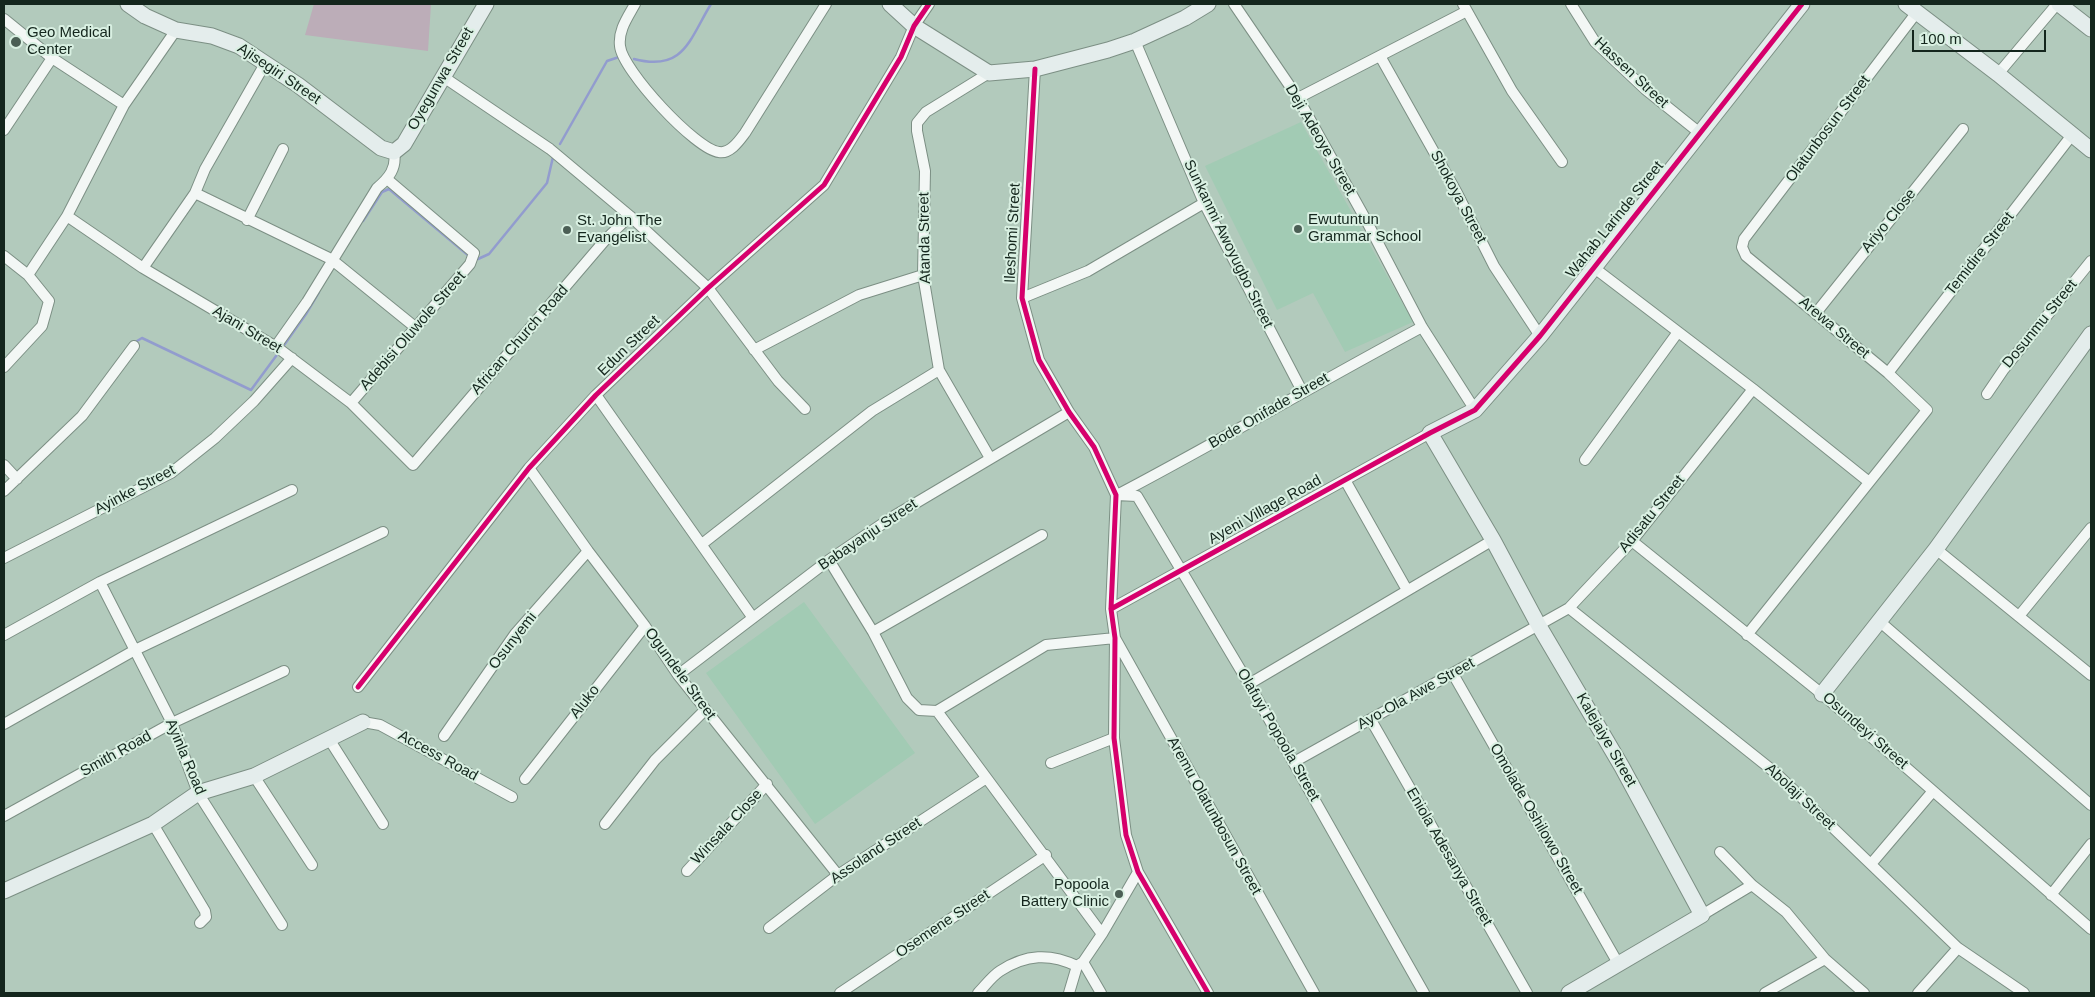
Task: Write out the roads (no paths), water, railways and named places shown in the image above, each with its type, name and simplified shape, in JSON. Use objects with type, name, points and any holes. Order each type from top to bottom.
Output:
[{"type":"street","name":"Ajisegiri Street","points":[[128,4],[145,16],[176,30],[212,36],[239,46],[266,62],[381,148],[394,152]]},
{"type":"street","name":"Oyegunwa Street","points":[[394,152],[404,144],[442,76],[486,4]]},
{"type":"street","points":[[635,4],[620,36],[620,49],[628,68],[643,89],[705,148],[720,153],[728,150],[745,133],[826,4]]},
{"type":"street","points":[[890,4],[914,26],[989,73],[1035,69],[1136,41],[1185,18],[1208,4]]},
{"type":"street","name":"Edun Street","points":[[358,687],[529,468],[596,394],[708,288],[824,185],[901,57],[914,26],[929,4]]},
{"type":"street","name":"Deji Adeoye Street","points":[[1234,4],[1298,98],[1366,220],[1422,327],[1475,410]]},
{"type":"street","name":"Hassen Street","points":[[1570,4],[1595,42],[1645,89],[1701,134]]},
{"type":"street","name":"Wahab Larinde Street","points":[[1430,432],[1475,410],[1540,336],[1593,266],[1701,134],[1802,4]]},
{"type":"street","points":[[1998,74],[2058,4],[2091,29]]},
{"type":"street","points":[[1298,98],[1380,56],[1465,7],[1512,91],[1562,162]]},
{"type":"street","points":[[1912,8],[1998,74],[2091,150]]},
{"type":"street","name":"Olatunbosun Street","points":[[1742,246],[1744,239],[1912,8]]},
{"type":"street","points":[[4,19],[52,58],[124,105]]},
{"type":"street","points":[[28,275],[67,216],[124,105],[176,30]]},
{"type":"street","name":"Sunkanmi Awoyugbo Street","points":[[1136,41],[1204,202],[1302,391]]},
{"type":"street","name":"Shokoya Street","points":[[1380,56],[1457,193],[1494,266],[1540,336]]},
{"type":"street","points":[[4,130],[52,58]]},
{"type":"street","points":[[143,268],[196,193],[204,169],[266,62]]},
{"type":"street","name":"Ileshomi Street","points":[[1035,69],[1022,298],[1039,360],[1069,412],[1094,447],[1116,495]]},
{"type":"street","name":"Atanda Street","points":[[989,73],[926,112],[917,123],[925,171],[923,275],[939,370],[990,458]]},
{"type":"street","points":[[442,76],[550,149],[630,216],[708,288],[778,381],[805,408]]},
{"type":"street","name":"Ariyo Close","points":[[1816,313],[1963,129]]},
{"type":"street","name":"Temidire Street","points":[[1888,373],[2072,135]]},
{"type":"street","points":[[247,220],[283,149]]},
{"type":"street","points":[[387,179],[396,162],[394,152]]},
{"type":"street","name":"Adebisi Oluwole Street","points":[[350,403],[470,264],[474,253],[387,179]]},
{"type":"street","name":"Ayinke Street","points":[[4,558],[171,473],[214,438],[254,401],[331,259],[377,188],[387,179]]},
{"type":"street","points":[[196,193],[247,220],[331,259],[416,327]]},
{"type":"street","points":[[1022,298],[1088,271],[1204,202]]},
{"type":"street","name":"Ajani Street","points":[[67,216],[143,268],[282,351],[350,403],[413,465]]},
{"type":"street","name":"African Church Road","points":[[413,465],[600,246],[630,216]]},
{"type":"street","name":"Arewa Street","points":[[1742,246],[1746,256],[1888,373],[1927,410],[1869,482]]},
{"type":"street","points":[[4,256],[28,275],[49,302],[42,326],[4,367]]},
{"type":"street","name":"Dosunmu Street","points":[[1989,391],[2004,368],[2091,260]]},
{"type":"street","points":[[1593,266],[1753,389],[1869,482],[1747,635]]},
{"type":"street","points":[[754,350],[859,295],[923,275]]},
{"type":"street","name":"Bode Onifade Street","points":[[1116,495],[1209,446],[1302,391],[1422,327]]},
{"type":"street","points":[[1585,460],[1678,332]]},
{"type":"street","points":[[1822,694],[1878,620],[1936,549],[2091,334]]},
{"type":"street","points":[[4,491],[82,416],[134,346]]},
{"type":"street","points":[[702,544],[872,411],[939,370]]},
{"type":"street","name":"Adisatu Street","points":[[1539,626],[1569,608],[1632,541],[1753,389]]},
{"type":"street","points":[[596,394],[753,618]]},
{"type":"street","name":"Babayanju Street","points":[[678,675],[829,560],[894,516],[1069,412]]},
{"type":"street","name":"Ayeni Village Road","points":[[1111,609],[1430,432]]},
{"type":"street","name":"Kalejaiye Street","points":[[1430,432],[1494,540],[1539,626],[1622,767],[1702,915]]},
{"type":"street","points":[[4,466],[17,479]]},
{"type":"street","name":"Ogundele Street","points":[[529,468],[588,551],[645,626],[678,675],[838,875]]},
{"type":"street","points":[[1345,480],[1406,590]]},
{"type":"street","points":[[4,635],[100,582],[292,490]]},
{"type":"street","points":[[1116,495],[1111,609],[1115,638],[1114,738],[1126,835],[1138,872],[1208,993]]},
{"type":"street","name":"Olafuyi Popoola Street","points":[[1116,495],[1137,496],[1249,684],[1424,993]]},
{"type":"street","points":[[2019,616],[2091,528]]},
{"type":"street","points":[[4,724],[135,650],[383,532]]},
{"type":"street","points":[[873,632],[1042,535]]},
{"type":"street","points":[[1249,684],[1494,540]]},
{"type":"street","name":"Osundeyi Street","points":[[1632,541],[1822,694],[2091,929]]},
{"type":"street","points":[[1936,549],[2091,674]]},
{"type":"street","name":"Osunyemi","points":[[444,736],[515,634],[588,551]]},
{"type":"street","points":[[829,560],[873,632],[906,698],[919,710],[938,711],[1046,645],[1115,638]]},
{"type":"street","name":"Ayinla Road","points":[[100,582],[172,723],[198,793],[282,925]]},
{"type":"street","name":"Abolaji Street","points":[[1569,608],[1777,774],[1958,948],[2024,993]]},
{"type":"street","points":[[1878,620],[2091,805]]},
{"type":"street","name":"Aluko","points":[[525,779],[645,626]]},
{"type":"street","name":"Ayo-Ola Awe Street","points":[[1294,762],[1539,626]]},
{"type":"street","name":"Aremu Olatunbosun Street","points":[[1115,638],[1314,993]]},
{"type":"street","name":"Smith Road","points":[[4,816],[172,723],[284,671]]},
{"type":"street","name":"Omolade Oshilowo Street","points":[[1453,674],[1619,965]]},
{"type":"street","points":[[605,824],[655,760],[705,710]]},
{"type":"street","points":[[938,711],[985,779],[1046,854],[1102,934]]},
{"type":"street","name":"Eniola Adesanya Street","points":[[1372,720],[1527,993]]},
{"type":"street","points":[[4,890],[153,824],[198,793],[254,776],[362,722]]},
{"type":"street","name":"Access Road","points":[[362,722],[380,725],[512,797]]},
{"type":"street","points":[[1051,763],[1114,738]]},
{"type":"street","points":[[329,739],[382,824]]},
{"type":"street","points":[[254,776],[312,865]]},
{"type":"street","name":"Assoland Street","points":[[769,928],[838,875],[985,779]]},
{"type":"street","name":"Winsala Close","points":[[686,871],[767,784]]},
{"type":"street","points":[[1871,864],[1933,791]]},
{"type":"street","points":[[153,824],[206,911],[206,917],[200,923]]},
{"type":"street","points":[[2051,895],[2091,844]]},
{"type":"street","points":[[1720,852],[1752,885],[1786,912],[1825,959],[1864,993]]},
{"type":"street","name":"Osemene Street","points":[[840,993],[1046,854]]},
{"type":"street","points":[[1069,993],[1080,964],[1102,934],[1138,872]]},
{"type":"street","points":[[1569,993],[1752,885]]},
{"type":"street","points":[[1918,993],[1958,948]]},
{"type":"street","points":[[978,993],[999,971],[1036,956],[1060,958],[1080,964],[1101,993]]},
{"type":"street","points":[[1764,993],[1825,959]]},
{"type":"waterway","points":[[634,59],[651,62],[664,61],[675,57],[690,41],[711,4]]},
{"type":"waterway","points":[[560,144],[607,61],[619,57]]},
{"type":"waterway","points":[[478,259],[489,254],[547,183],[553,157]]},
{"type":"waterway","points":[[363,221],[382,192],[389,189],[469,256]]},
{"type":"waterway","points":[[282,348],[319,292]]},
{"type":"waterway","points":[[137,341],[142,338],[251,390],[279,352]]},
{"type":"place","name":"Geo Medical Center","points":[[16,42]]},
{"type":"place","name":"Ewutuntun Grammar School","points":[[1298,229]]},
{"type":"place","name":"St. John The Evangelist","points":[[567,230]]},
{"type":"place","name":"Popoola Battery Clinic","points":[[1119,894]]}]
